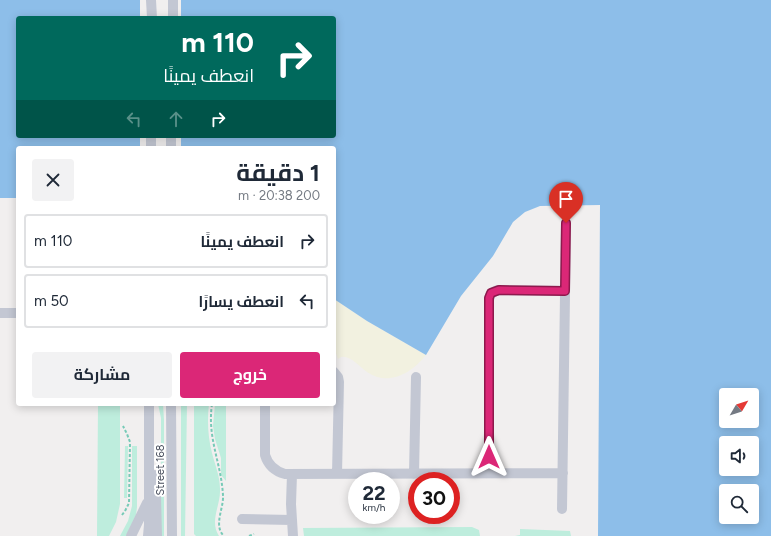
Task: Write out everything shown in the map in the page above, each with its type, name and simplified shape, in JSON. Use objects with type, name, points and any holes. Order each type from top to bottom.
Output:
[{"type":"street","points":[[151,0],[152,16]]},
{"type":"street","points":[[172,0],[173,16]]},
{"type":"street","points":[[562,509],[566,223]]},
{"type":"street","points":[[489,473],[490,296],[494,291],[499,290],[565,291]]},
{"type":"street","points":[[0,313],[16,313]]},
{"type":"street","points":[[336,374],[339,382],[337,474]]},
{"type":"street","points":[[414,472],[416,377]]},
{"type":"street","name":"Street 168","points":[[148,406],[148,536]]},
{"type":"street","name":"Street 168","points":[[171,406],[172,536]]},
{"type":"street","points":[[265,406],[264,450],[266,460],[276,471],[285,474],[408,474]]},
{"type":"street","name":"Street 168","points":[[148,454],[155,482],[157,536]]},
{"type":"street","points":[[460,473],[563,473]]},
{"type":"street","points":[[292,474],[293,536]]},
{"type":"street","points":[[131,536],[148,499]]},
{"type":"street","points":[[242,519],[292,520]]},
{"type":"path","points":[[212,406],[210,416],[211,436],[223,494],[222,510],[218,526],[219,530],[224,536]]},
{"type":"path","points":[[122,515],[128,507],[130,497],[130,442],[128,434],[123,426]]},
{"type":"path","points":[[249,536],[254,534]]},
{"type":"green space","points":[[98,406],[120,406],[120,504],[116,522],[109,536],[97,536]]},
{"type":"green space","points":[[158,406],[163,406],[164,420],[164,536],[161,536],[161,418]]},
{"type":"green space","points":[[181,406],[187,406],[185,536],[181,536]]},
{"type":"green space","points":[[194,406],[209,406],[208,423],[210,441],[220,484],[220,495],[215,519],[216,530],[219,536],[196,536],[194,534]]},
{"type":"green space","points":[[215,406],[226,406],[226,481],[221,475],[221,458],[215,439],[213,426]]},
{"type":"green space","points":[[125,446],[128,446],[127,498],[124,498]]},
{"type":"green space","points":[[132,446],[137,446],[136,515],[126,536],[120,536],[128,521],[132,506]]},
{"type":"green space","points":[[472,527],[479,530],[480,536],[304,536],[303,528]]},
{"type":"green space","points":[[520,529],[570,531],[571,536],[515,536],[520,535]]},
{"type":"sand","points":[[336,300],[367,321],[426,355],[420,362],[407,372],[391,378],[375,376],[348,358],[341,357],[338,359],[336,354]]},
{"type":"water","points":[[0,0],[771,0],[771,536],[598,536],[600,205],[540,206],[525,212],[513,222],[493,256],[461,296],[426,355],[367,321],[336,300],[336,146],[16,146],[16,198],[0,198]]},
{"type":"pier","points":[[140,0],[181,0],[181,16],[140,16]]},
{"type":"pier","points":[[140,138],[181,138],[181,146],[140,146]]},
{"type":"route","points":[[489,457],[489,298],[491,293],[499,290],[565,291],[566,223]]}]
